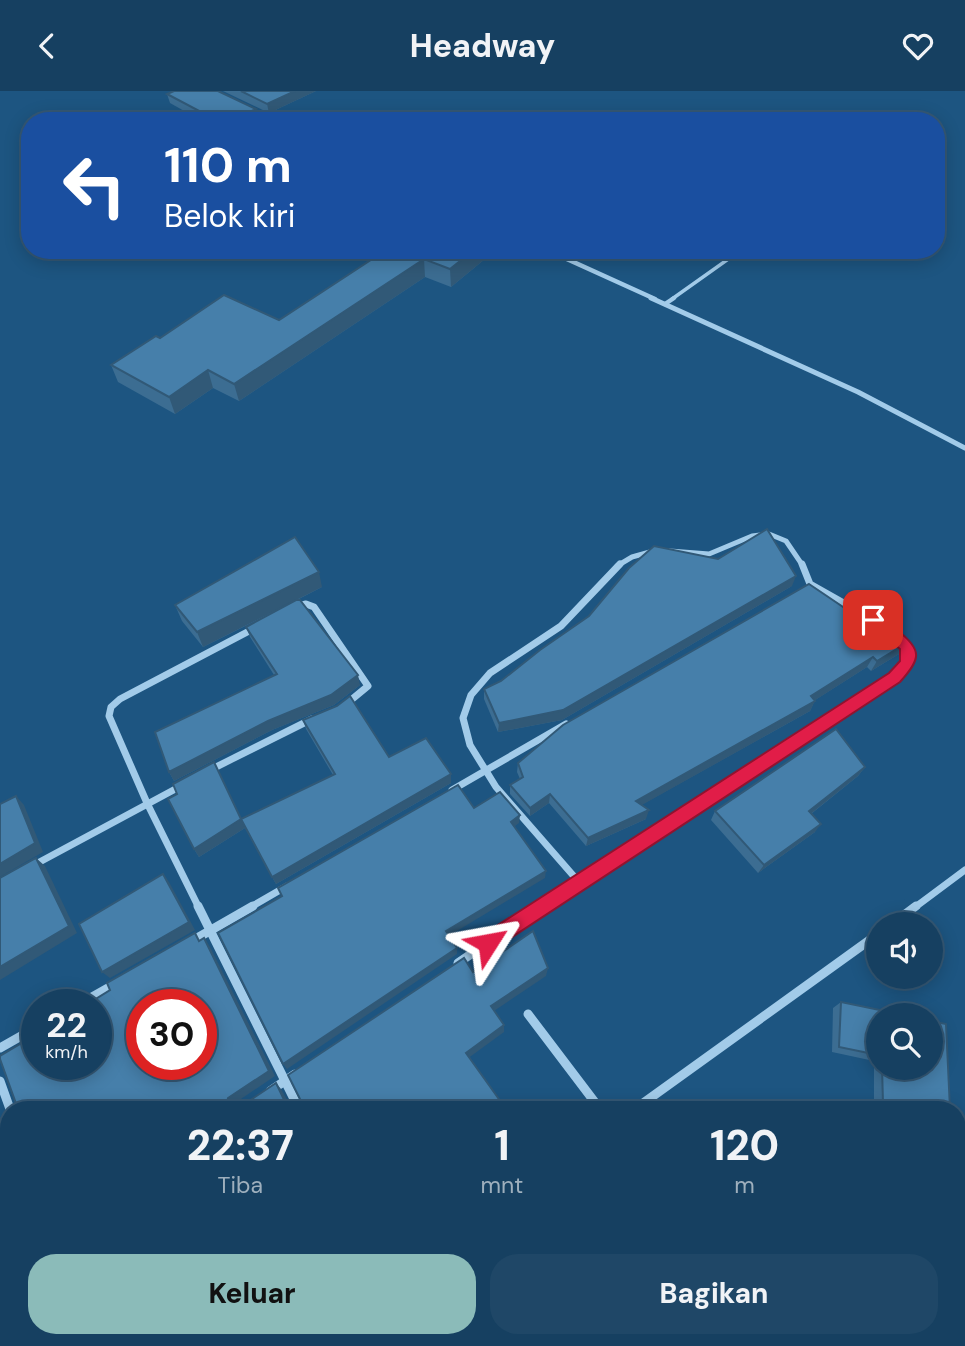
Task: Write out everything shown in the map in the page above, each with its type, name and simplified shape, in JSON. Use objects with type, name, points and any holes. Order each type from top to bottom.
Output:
[{"type":"street","points":[[236,103],[255,112]]},
{"type":"street","points":[[567,259],[858,392],[965,448]]},
{"type":"street","points":[[578,881],[483,771],[462,721],[469,699],[484,679],[560,627],[594,594],[606,573],[618,564],[658,547],[706,555],[734,547],[757,534],[770,533],[788,543],[800,555],[810,584],[882,626]]},
{"type":"street","points":[[799,591],[810,584]]},
{"type":"street","points":[[285,612],[306,604],[314,607],[368,686],[355,699],[334,710]]},
{"type":"street","points":[[262,624],[111,707],[111,723],[147,803],[295,1101]]},
{"type":"street","points":[[454,966],[578,881],[895,677],[909,657],[907,646],[890,633]]},
{"type":"street","points":[[206,773],[273,736],[325,713]]},
{"type":"street","points":[[447,792],[575,719]]},
{"type":"street","points":[[24,871],[194,779]]},
{"type":"street","points":[[908,912],[965,870]]},
{"type":"street","points":[[187,944],[294,882]]},
{"type":"street","points":[[646,1101],[866,943]]},
{"type":"street","points":[[106,989],[126,978]]},
{"type":"street","points":[[528,1014],[594,1101]]},
{"type":"street","points":[[0,1048],[21,1036]]},
{"type":"street","points":[[262,1095],[307,1066]]},
{"type":"street","points":[[0,1081],[7,1101]]},
{"type":"lane","points":[[665,304],[728,259]]},
{"type":"building","points":[[174,91],[218,91],[256,109],[250,112],[201,112],[167,94]]},
{"type":"building","points":[[241,91],[295,91],[267,104]]},
{"type":"building","points":[[372,259],[424,259],[234,384],[208,370],[169,397],[111,365],[156,336],[160,338],[224,295],[279,320]]},
{"type":"building","points":[[424,259],[463,259],[450,269]]},
{"type":"building","points":[[767,529],[796,576],[563,710],[499,723],[484,689],[501,681],[589,616],[629,568],[654,546],[718,559]]},
{"type":"building","points":[[295,537],[319,572],[197,632],[175,605]]},
{"type":"building","points":[[809,584],[861,619],[871,613],[905,644],[877,661],[873,657],[811,696],[815,701],[636,801],[649,810],[588,838],[550,794],[530,808],[510,785],[523,777],[518,763],[563,725]]},
{"type":"building","points":[[300,600],[358,675],[331,695],[268,721],[169,772],[155,732],[277,674],[246,627]]},
{"type":"building","points":[[350,696],[389,757],[426,738],[451,774],[272,877],[241,819],[335,774],[303,720],[337,706]]},
{"type":"building","points":[[836,729],[865,767],[809,811],[821,824],[764,865],[715,811]]},
{"type":"building","points":[[214,762],[241,819],[194,849],[168,799],[177,794],[173,784]]},
{"type":"building","points":[[458,785],[474,808],[500,792],[520,815],[511,822],[546,871],[446,931],[457,948],[283,1064],[218,933],[282,896],[278,888]]},
{"type":"building","points":[[16,796],[35,843],[0,864],[0,804]]},
{"type":"building","points":[[36,858],[69,926],[0,967],[0,878]]},
{"type":"building","points":[[163,874],[189,922],[102,972],[79,924]]},
{"type":"building","points":[[533,931],[548,968],[491,1006],[504,1025],[466,1053],[500,1101],[301,1101],[288,1075],[464,958],[473,972]]},
{"type":"building","points":[[195,933],[199,941],[204,938],[269,1071],[227,1101],[15,1101],[0,1056],[21,1044],[21,1080],[112,1080],[112,989],[107,983]]},
{"type":"building","points":[[841,1002],[866,1007],[866,1053],[839,1047]]},
{"type":"building","points":[[943,1023],[946,1024],[950,1101],[883,1101],[882,1080],[943,1080]]},
{"type":"building","points":[[276,1083],[285,1101],[249,1101]]},
{"type":"route","points":[[488,943],[578,881],[895,677],[909,657],[907,646],[873,620]]}]
